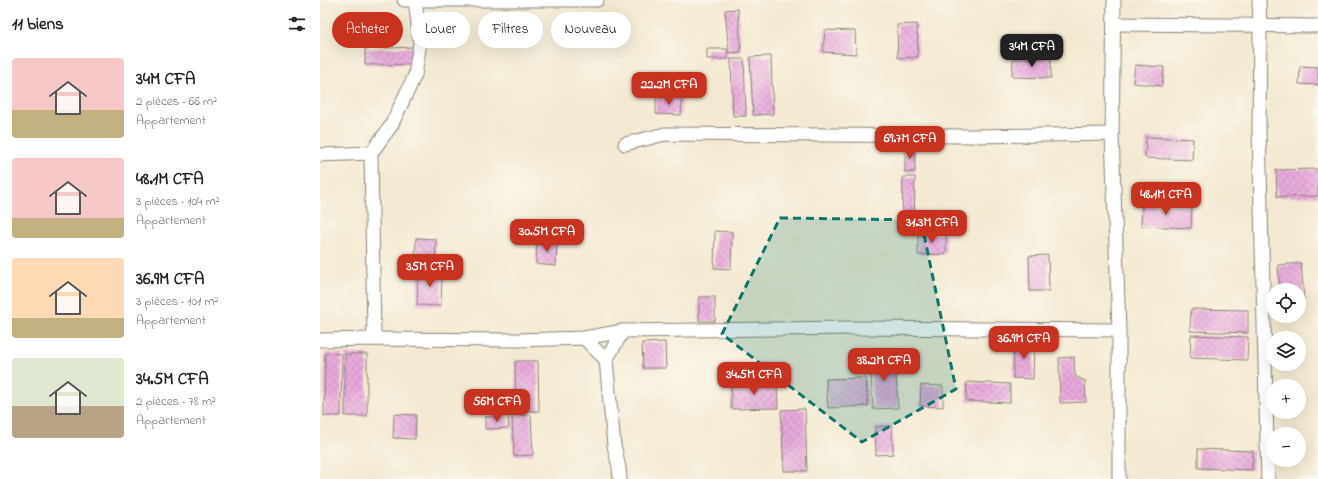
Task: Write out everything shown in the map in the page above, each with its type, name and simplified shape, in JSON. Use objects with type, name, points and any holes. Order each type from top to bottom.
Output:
[{"type":"street","points":[[374,339],[371,153],[390,126],[415,75],[420,42],[411,0],[597,0]]},
{"type":"street","points":[[1114,0],[1115,24],[1112,134],[1119,330],[1118,479]]},
{"type":"street","points":[[1259,0],[1259,130],[1268,479]]},
{"type":"street","points":[[1115,24],[1318,26]]},
{"type":"street","points":[[625,144],[665,134],[972,136],[1112,134]]},
{"type":"street","points":[[320,154],[371,153]]},
{"type":"street","points":[[320,340],[518,340],[584,338],[623,331],[852,328],[1119,330]]},
{"type":"street","points":[[620,479],[614,445],[606,360],[623,331]]},
{"type":"street","points":[[584,338],[606,360]]},
{"type":"highlighted area","points":[[780,218],[921,220],[956,389],[862,442],[722,334]]},
{"type":"building","points":[[738,9],[741,52],[729,53],[725,10]]},
{"type":"building","points":[[917,24],[918,57],[898,58],[897,25]]},
{"type":"building","points":[[825,30],[855,31],[856,54],[823,52]]},
{"type":"building","points":[[414,48],[414,64],[365,65],[365,49]]},
{"type":"building","points":[[707,49],[727,49],[728,59],[707,59]]},
{"type":"building","points":[[771,56],[773,114],[753,115],[750,57]]},
{"type":"building","points":[[1013,58],[1051,59],[1051,78],[1012,77]]},
{"type":"building","points":[[731,59],[744,59],[746,116],[733,116]]},
{"type":"building","points":[[1135,65],[1164,67],[1162,86],[1133,83]]},
{"type":"building","points":[[1300,66],[1318,67],[1318,85],[1299,84]]},
{"type":"building","points":[[656,97],[682,98],[681,115],[656,114]]},
{"type":"building","points":[[1146,137],[1193,139],[1192,160],[1145,158]]},
{"type":"building","points":[[905,148],[915,148],[915,172],[905,172]]},
{"type":"building","points":[[1318,169],[1318,196],[1277,197],[1276,170]]},
{"type":"building","points":[[903,177],[915,177],[914,233],[902,233]]},
{"type":"building","points":[[1145,183],[1193,186],[1192,202],[1144,198]]},
{"type":"building","points":[[1142,205],[1192,207],[1191,228],[1141,226]]},
{"type":"building","points":[[918,218],[941,219],[941,230],[918,230]]},
{"type":"building","points":[[715,231],[732,232],[731,269],[714,268]]},
{"type":"building","points":[[946,234],[946,254],[918,255],[918,235]]},
{"type":"building","points":[[416,238],[436,239],[435,270],[415,269]]},
{"type":"building","points":[[537,240],[557,241],[556,266],[536,264]]},
{"type":"building","points":[[1048,255],[1049,291],[1030,291],[1029,256]]},
{"type":"building","points":[[1301,263],[1303,283],[1279,283],[1278,265]]},
{"type":"building","points":[[418,271],[442,272],[441,306],[417,305]]},
{"type":"building","points":[[699,297],[715,297],[715,321],[699,321]]},
{"type":"building","points":[[1191,309],[1248,310],[1248,333],[1190,331]]},
{"type":"building","points":[[1191,335],[1248,337],[1247,360],[1190,358]]},
{"type":"building","points":[[665,342],[666,368],[643,368],[642,343]]},
{"type":"building","points":[[1014,342],[1034,343],[1033,379],[1013,378]]},
{"type":"building","points":[[325,353],[342,354],[341,416],[324,416]]},
{"type":"building","points":[[345,354],[367,354],[367,416],[345,416]]},
{"type":"building","points":[[895,356],[898,408],[873,409],[870,357]]},
{"type":"building","points":[[1074,357],[1075,376],[1085,381],[1086,402],[1060,403],[1059,358]]},
{"type":"building","points":[[515,361],[538,361],[539,411],[516,411]]},
{"type":"building","points":[[866,378],[868,406],[828,408],[826,379]]},
{"type":"building","points":[[967,382],[1010,384],[1010,403],[966,401]]},
{"type":"building","points":[[777,383],[778,408],[731,409],[731,384]]},
{"type":"building","points":[[921,385],[943,386],[943,407],[920,406]]},
{"type":"building","points":[[805,409],[807,471],[784,471],[781,410]]},
{"type":"building","points":[[394,414],[416,415],[415,439],[393,438]]},
{"type":"building","points":[[531,415],[533,455],[514,456],[512,416]]},
{"type":"building","points":[[508,416],[509,428],[485,429],[485,417]]},
{"type":"building","points":[[892,426],[893,454],[876,455],[875,427]]},
{"type":"building","points":[[1198,449],[1253,451],[1252,470],[1198,468]]}]
